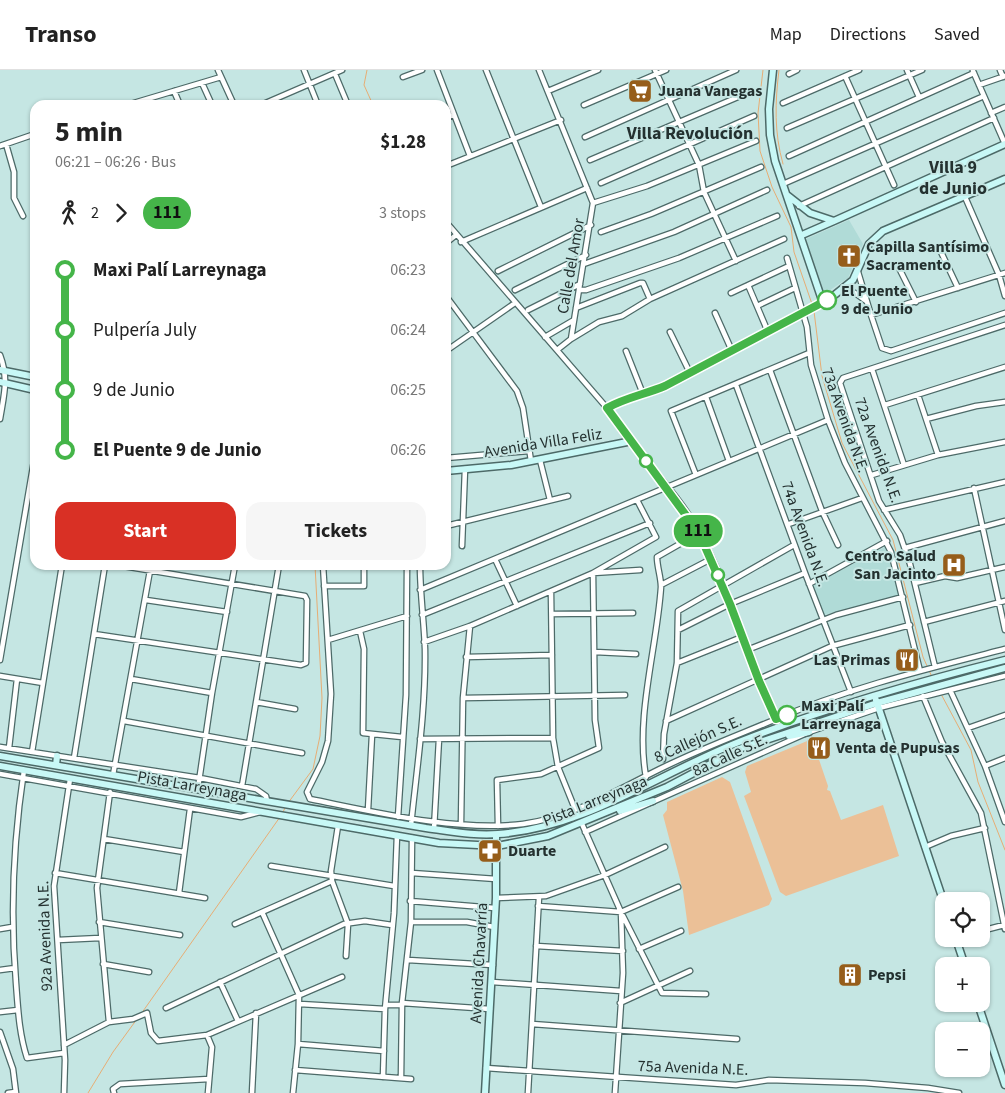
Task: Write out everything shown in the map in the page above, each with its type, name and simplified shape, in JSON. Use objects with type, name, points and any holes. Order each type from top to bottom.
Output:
[{"type":"main road","points":[[773,70],[768,109],[770,135],[822,304]]},
{"type":"main road","points":[[802,235],[1005,144]]},
{"type":"main road","points":[[630,440],[607,408],[617,402],[644,396],[822,304],[843,291],[858,272],[869,244],[883,231],[1005,179]]},
{"type":"main road","points":[[787,195],[799,206],[819,217],[834,220]]},
{"type":"main road","points":[[3,371],[30,376]]},
{"type":"main road","points":[[3,383],[30,389]]},
{"type":"main road","name":"Avenida Villa Feliz","points":[[451,470],[540,460],[624,444],[630,440]]},
{"type":"main road","name":"Avenida Villa Feliz","points":[[451,468],[462,469]]},
{"type":"main road","name":"Pista Larreynaga","points":[[0,756],[293,805],[331,807],[350,815],[430,829],[496,834],[539,829],[573,818],[745,739],[929,679],[1005,660]]},
{"type":"main road","name":"Pista Larreynaga","points":[[0,766],[439,843],[497,846],[538,839],[582,824],[667,787],[725,754],[878,706],[933,691],[940,685],[1005,668]]},
{"type":"main road","points":[[875,696],[940,892]]},
{"type":"main road","points":[[768,740],[809,732]]},
{"type":"main road","points":[[56,765],[58,756]]},
{"type":"main road","points":[[167,796],[171,788],[176,787],[215,791]]},
{"type":"main road","points":[[265,812],[268,800]]},
{"type":"main road","points":[[602,815],[653,801]]},
{"type":"main road","points":[[311,821],[313,812],[317,811],[350,815]]},
{"type":"main road","points":[[412,838],[424,834],[430,829]]},
{"type":"main road","name":"Avenida Chavarría","points":[[485,1093],[496,898],[496,834]]},
{"type":"main road","points":[[981,1012],[1005,1085]]},
{"type":"street","points":[[218,70],[232,100]]},
{"type":"street","points":[[304,70],[316,100]]},
{"type":"street","points":[[273,100],[342,70]]},
{"type":"street","points":[[403,77],[422,70]]},
{"type":"street","points":[[437,70],[449,100]]},
{"type":"street","points":[[486,70],[512,139],[541,207]]},
{"type":"street","name":"Calle del Amor","points":[[539,70],[561,120],[593,203],[591,225],[571,339],[557,350]]},
{"type":"street","points":[[548,91],[598,70]]},
{"type":"street","points":[[584,105],[656,72],[666,70]]},
{"type":"street","points":[[585,137],[736,70]]},
{"type":"street","points":[[789,74],[797,70]]},
{"type":"street","points":[[783,103],[860,70]]},
{"type":"street","points":[[907,70],[919,97]]},
{"type":"street","points":[[787,128],[922,70]]},
{"type":"street","points":[[979,85],[1004,77],[1000,70]]},
{"type":"street","points":[[788,156],[973,71],[1005,144]]},
{"type":"street","points":[[656,72],[699,165],[704,192],[736,261]]},
{"type":"street","points":[[336,74],[346,100]]},
{"type":"street","points":[[845,76],[894,185]]},
{"type":"street","points":[[142,100],[222,77]]},
{"type":"street","points":[[202,83],[210,100]]},
{"type":"street","points":[[590,160],[752,90]]},
{"type":"street","points":[[174,91],[178,100]]},
{"type":"street","points":[[784,184],[984,96]]},
{"type":"street","points":[[451,106],[470,156]]},
{"type":"street","points":[[799,206],[886,168],[992,116],[1005,107]]},
{"type":"street","points":[[601,184],[754,116]]},
{"type":"street","points":[[451,164],[561,120]]},
{"type":"street","points":[[0,146],[30,136]]},
{"type":"street","points":[[593,203],[647,186],[756,141]]},
{"type":"street","points":[[6,144],[14,172],[14,198],[23,216]]},
{"type":"street","points":[[601,232],[704,192],[761,167]]},
{"type":"street","points":[[461,242],[587,188]]},
{"type":"street","points":[[584,264],[674,232],[767,190]]},
{"type":"street","points":[[965,197],[999,275],[1005,296]]},
{"type":"street","points":[[528,310],[580,287],[586,290],[658,265],[777,216]]},
{"type":"street","points":[[498,271],[591,225]]},
{"type":"street","points":[[451,228],[607,408]]},
{"type":"street","points":[[451,239],[456,235]]},
{"type":"street","points":[[571,339],[599,322],[622,316],[650,299],[784,240]]},
{"type":"street","points":[[941,252],[958,288]]},
{"type":"street","points":[[515,290],[586,255]]},
{"type":"street","name":"73a Avenida N.E.","points":[[786,258],[795,288],[806,312],[808,353],[828,420],[862,498],[887,541],[922,671]]},
{"type":"street","points":[[732,293],[789,266]]},
{"type":"street","points":[[900,270],[916,302]]},
{"type":"street","points":[[858,272],[882,348],[890,351],[1005,313]]},
{"type":"street","points":[[871,315],[1005,273]]},
{"type":"street","points":[[576,308],[640,283],[643,283],[650,299]]},
{"type":"street","points":[[748,285],[768,332]]},
{"type":"street","points":[[757,306],[795,288]]},
{"type":"street","points":[[843,291],[855,293],[866,302]]},
{"type":"street","points":[[451,303],[517,391],[523,408],[531,461]]},
{"type":"street","points":[[451,347],[515,303]]},
{"type":"street","points":[[715,313],[732,351]]},
{"type":"street","points":[[545,337],[574,320]]},
{"type":"street","points":[[904,465],[872,369],[1005,325]]},
{"type":"street","points":[[670,332],[690,373]]},
{"type":"street","points":[[626,351],[644,396]]},
{"type":"street","points":[[696,475],[671,411],[808,353]]},
{"type":"street","points":[[0,355],[3,371],[0,419]]},
{"type":"street","points":[[885,405],[1005,367]]},
{"type":"street","name":"72a Avenida N.E.","points":[[872,369],[843,378],[840,383],[884,510],[905,548],[924,622],[932,668]]},
{"type":"street","points":[[770,370],[792,435],[822,511],[838,544]]},
{"type":"street","name":"74a Avenida N.E.","points":[[736,385],[789,524],[794,545],[822,620],[851,692]]},
{"type":"street","points":[[918,395],[938,456]]},
{"type":"street","points":[[706,397],[729,461]]},
{"type":"street","points":[[926,419],[976,406],[1005,402]]},
{"type":"street","points":[[420,590],[828,420]]},
{"type":"street","points":[[630,440],[699,533],[711,558],[759,681],[776,719]]},
{"type":"street","points":[[872,476],[938,456],[1005,442]]},
{"type":"street","points":[[451,458],[529,451]]},
{"type":"street","points":[[540,460],[550,500]]},
{"type":"street","points":[[462,469],[462,546]]},
{"type":"street","points":[[884,510],[1005,482]]},
{"type":"street","points":[[0,660],[30,484]]},
{"type":"street","points":[[974,488],[1005,630]]},
{"type":"street","points":[[451,525],[568,496]]},
{"type":"street","points":[[789,524],[862,498]]},
{"type":"street","points":[[424,642],[470,626],[593,573],[656,537],[637,500]]},
{"type":"street","points":[[905,548],[1005,521]]},
{"type":"street","points":[[422,615],[650,523]]},
{"type":"street","points":[[646,777],[643,762],[644,731],[661,585],[657,570],[659,555],[699,533]]},
{"type":"street","points":[[809,584],[887,541]]},
{"type":"street","points":[[663,759],[666,721],[677,663],[678,611],[794,545]]},
{"type":"street","points":[[495,558],[517,606]]},
{"type":"street","points":[[661,585],[711,558]]},
{"type":"street","points":[[915,583],[945,576],[957,578],[1005,567]]},
{"type":"street","points":[[32,752],[61,570]]},
{"type":"street","points":[[74,758],[104,570]]},
{"type":"street","points":[[94,634],[301,666],[306,663],[306,598],[145,570]]},
{"type":"street","points":[[198,788],[212,693],[234,570]]},
{"type":"street","points":[[242,786],[278,570]]},
{"type":"street","points":[[323,570],[328,640],[407,616]]},
{"type":"street","points":[[324,586],[364,586],[364,570]]},
{"type":"street","points":[[398,823],[406,695],[407,570]]},
{"type":"street","points":[[411,825],[420,739],[424,642],[420,570]]},
{"type":"street","points":[[593,573],[640,570]]},
{"type":"street","points":[[113,775],[139,641],[150,571]]},
{"type":"street","points":[[498,826],[498,780],[541,774],[599,748],[595,695],[593,573]]},
{"type":"street","points":[[678,630],[730,604],[805,573]]},
{"type":"street","points":[[551,592],[553,738],[558,767],[575,809],[573,818]]},
{"type":"street","points":[[747,650],[822,620],[903,597]]},
{"type":"street","points":[[146,600],[227,612]]},
{"type":"street","points":[[924,622],[1005,602]]},
{"type":"street","points":[[552,614],[633,613]]},
{"type":"street","points":[[666,721],[759,681],[832,646],[910,625]]},
{"type":"street","points":[[461,824],[463,698],[470,626]]},
{"type":"street","points":[[360,631],[364,649],[362,731],[364,734],[402,737]]},
{"type":"street","points":[[677,663],[742,637]]},
{"type":"street","name":"8 Callejón S.E.","points":[[328,640],[331,694],[328,741],[322,762],[307,792],[310,799],[331,807],[368,810],[461,824],[498,826],[539,821],[575,809],[646,777],[665,766],[776,719],[851,692],[932,668]]},
{"type":"street","points":[[932,668],[1005,649]]},
{"type":"street","points":[[595,652],[636,654]]},
{"type":"street","points":[[466,657],[552,655]]},
{"type":"street","points":[[0,676],[43,683]]},
{"type":"street","name":"8a Calle S.E.","points":[[585,832],[642,808],[653,801],[693,786],[809,732],[878,706],[923,696],[933,691],[947,690],[1005,676]]},
{"type":"street","points":[[9,748],[17,679]]},
{"type":"street","points":[[131,679],[212,693]]},
{"type":"street","points":[[872,686],[875,696]]},
{"type":"street","points":[[947,690],[968,728],[985,766],[1005,822]]},
{"type":"street","points":[[463,698],[626,694]]},
{"type":"street","points":[[923,696],[942,742],[981,813],[1004,923],[990,928]]},
{"type":"street","points":[[256,702],[295,709]]},
{"type":"street","points":[[968,728],[1005,715]]},
{"type":"street","points":[[124,720],[302,753]]},
{"type":"street","points":[[368,810],[372,735]]},
{"type":"street","points":[[420,739],[553,738]]},
{"type":"street","points":[[430,829],[435,820],[438,739]]},
{"type":"street","points":[[0,747],[242,786],[262,792],[268,800]]},
{"type":"street","points":[[985,766],[1005,758]]},
{"type":"street","points":[[24,770],[14,852],[12,927],[20,1038],[27,1058],[64,1053]]},
{"type":"street","points":[[0,774],[241,817],[265,812]]},
{"type":"street","name":"92a Avenida N.E.","points":[[64,1093],[64,1045],[58,940],[54,915],[55,873],[70,779]]},
{"type":"street","points":[[109,1022],[100,938],[98,879],[111,785]]},
{"type":"street","points":[[179,893],[190,808]]},
{"type":"street","points":[[582,824],[621,912],[657,986],[664,994],[706,994]]},
{"type":"street","points":[[338,826],[332,879],[348,924],[346,956]]},
{"type":"street","points":[[925,847],[951,836],[985,828]]},
{"type":"street","points":[[383,1078],[385,1007],[392,925],[396,835]]},
{"type":"street","points":[[401,1078],[402,1004],[411,922],[412,838]]},
{"type":"street","points":[[104,839],[184,852]]},
{"type":"street","points":[[496,898],[539,897],[574,887],[665,847]]},
{"type":"street","points":[[271,866],[332,879],[394,886]]},
{"type":"street","points":[[55,873],[205,898]]},
{"type":"street","points":[[412,873],[496,879]]},
{"type":"street","points":[[235,924],[332,879]]},
{"type":"street","points":[[538,906],[621,912],[678,887]]},
{"type":"street","points":[[528,1093],[539,897]]},
{"type":"street","points":[[410,901],[495,908]]},
{"type":"street","points":[[262,912],[282,953],[299,995],[298,1044],[293,1093]]},
{"type":"street","points":[[615,1093],[623,951],[621,912]]},
{"type":"street","points":[[166,1008],[348,924],[365,921],[392,925]]},
{"type":"street","points":[[99,922],[180,934]]},
{"type":"street","points":[[411,922],[468,922],[494,927]]},
{"type":"street","points":[[0,928],[12,927]]},
{"type":"street","points":[[639,949],[681,931]]},
{"type":"street","points":[[58,940],[100,938]]},
{"type":"street","points":[[536,946],[623,951]]},
{"type":"street","points":[[408,960],[493,965]]},
{"type":"street","points":[[102,964],[149,972]]},
{"type":"street","points":[[0,970],[15,968]]},
{"type":"street","points":[[620,1003],[690,971]]},
{"type":"street","points":[[64,1045],[109,1022],[133,1018],[147,1013],[151,1033],[158,1041],[208,1036],[256,1013],[342,977]]},
{"type":"street","points":[[220,982],[238,1021]]},
{"type":"street","points":[[492,982],[621,991]]},
{"type":"street","points":[[300,1004],[385,1007],[402,1004],[490,1009]]},
{"type":"street","points":[[0,1012],[18,1010]]},
{"type":"street","points":[[252,1093],[256,1013]]},
{"type":"street","points":[[532,1024],[619,1032],[736,1039]]},
{"type":"street","points":[[0,1032],[3,1052],[13,1069],[16,1093],[8,1093]]},
{"type":"street","points":[[208,1036],[212,1047],[208,1093]]},
{"type":"street","points":[[298,1044],[384,1051]]},
{"type":"street","name":"75a Avenida N.E.","points":[[486,1068],[736,1085],[768,1080],[865,1083],[928,1088],[959,1093]]},
{"type":"street","points":[[295,1070],[383,1078],[411,1078]]},
{"type":"street","points":[[114,1091],[120,1084],[209,1079]]},
{"type":"shaded area","points":[[849,220],[863,244],[848,278],[824,294],[806,239]]},
{"type":"shaded area","points":[[885,547],[899,595],[824,615],[813,585]]},
{"type":"shaded area","points":[[812,739],[828,786],[827,790],[830,791],[841,820],[883,805],[899,856],[786,896],[780,892],[744,796],[751,792],[745,772],[747,766]]},
{"type":"shaded area","points":[[722,777],[730,782],[772,899],[769,905],[689,935],[683,891],[663,815],[667,810],[667,802]]},
{"type":"waterway","points":[[367,70],[364,85],[371,100]]},
{"type":"waterway","points":[[763,70],[758,113],[760,151],[772,187],[791,227],[794,252],[812,304]]},
{"type":"waterway","points":[[779,70],[776,117],[783,164]]},
{"type":"waterway","points":[[814,311],[822,376],[842,443],[893,540],[923,657],[932,677]]},
{"type":"waterway","points":[[288,803],[313,769],[320,736],[322,698],[315,570]]},
{"type":"waterway","points":[[941,694],[971,750],[978,782],[1005,850]]},
{"type":"waterway","points":[[282,814],[286,806]]},
{"type":"waterway","points":[[141,1014],[280,817]]},
{"type":"waterway","points":[[88,1093],[113,1052],[137,1019]]},
{"type":"bus line","name":"111","points":[[787,715],[776,719],[759,681],[706,546],[695,525],[607,408],[617,402],[644,396],[665,386],[827,300]]},
{"type":"place","name":"Juana Vanegas","points":[[640,91]]},
{"type":"place","name":"Capilla Santísimo Sacramento","points":[[849,256]]},
{"type":"place","name":"El Puente 9 de Junio","points":[[827,300]]},
{"type":"place","name":"Centro Salud San Jacinto","points":[[954,565]]},
{"type":"place","name":"Las Primas","points":[[907,660]]},
{"type":"place","name":"Maxi Palí Larreynaga","points":[[787,715]]},
{"type":"place","name":"Venta de Pupusas","points":[[819,748]]},
{"type":"place","name":"Duarte","points":[[490,851]]},
{"type":"place","name":"Pepsi","points":[[850,975]]},
{"type":"district","name":"Villa Revolución","points":[[690,133]]},
{"type":"district","name":"Villa 9 de Junio","points":[[953,177]]}]
